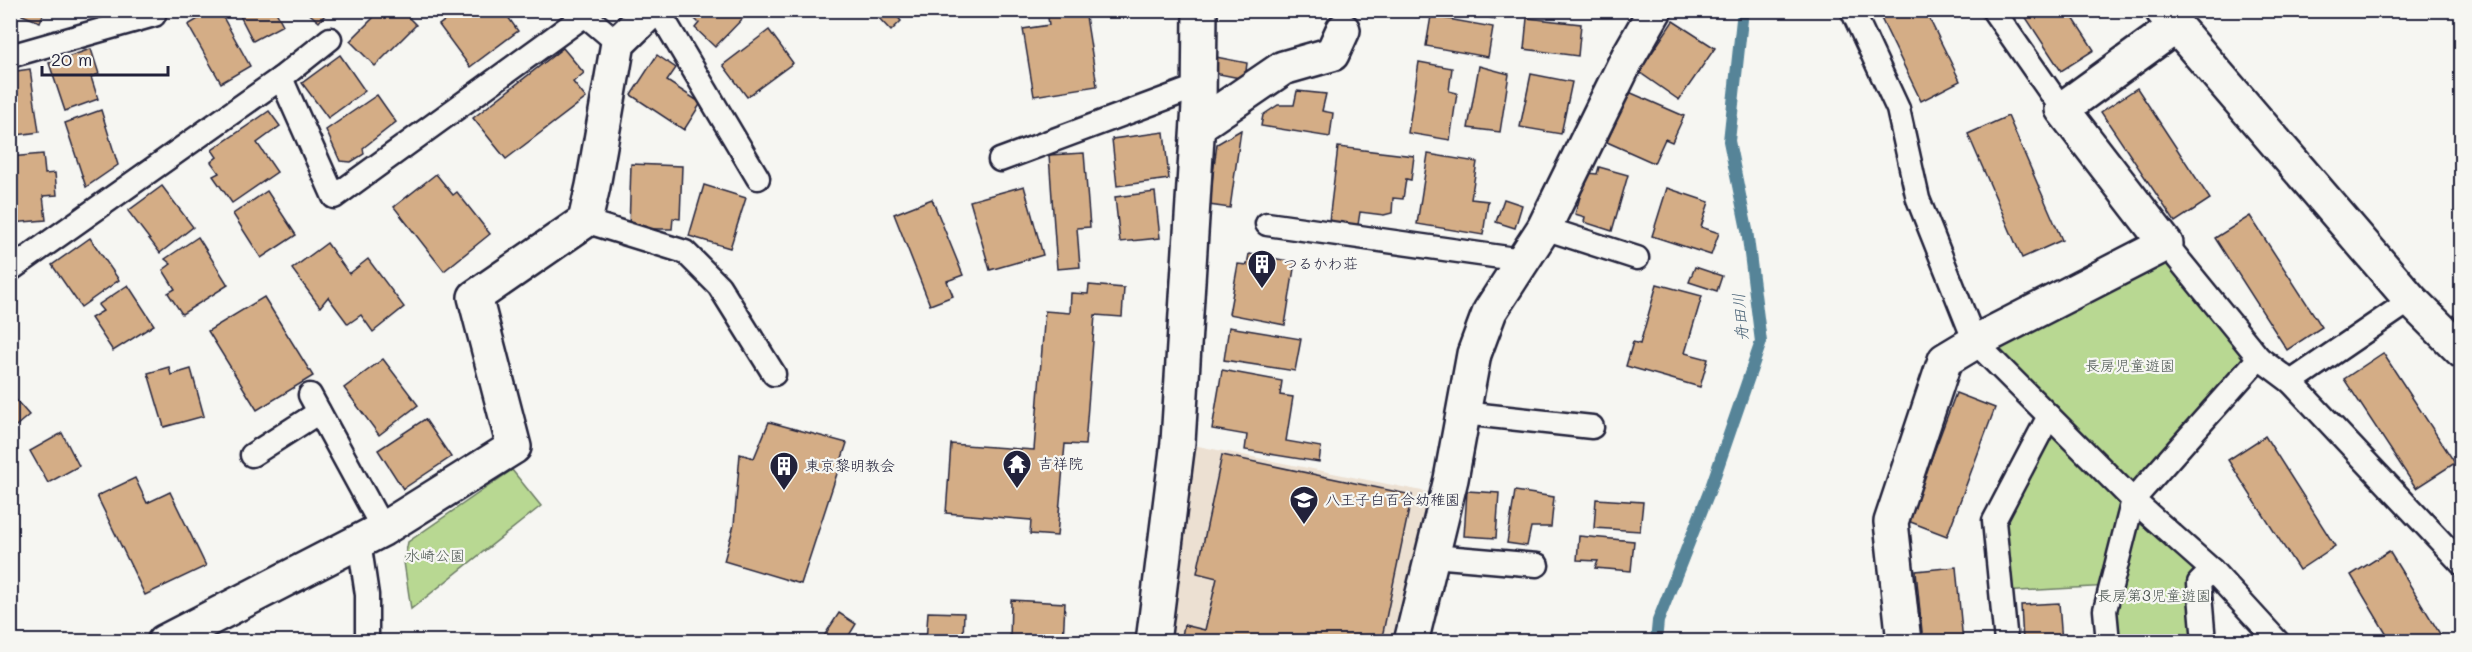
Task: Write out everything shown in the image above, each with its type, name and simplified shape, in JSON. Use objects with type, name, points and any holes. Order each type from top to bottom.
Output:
[{"type":"street","points":[[164,642],[371,535],[514,447],[475,297],[585,221],[618,44],[652,10]]},
{"type":"street","points":[[1153,642],[1178,442],[1198,126],[1200,10]]},
{"type":"street","points":[[1411,642],[1451,479],[1474,354],[1490,311],[1544,228],[1628,57],[1655,10]]},
{"type":"street","points":[[1904,642],[1891,522],[1945,360],[1975,342],[2166,244],[2062,109],[2169,19],[2411,300],[2462,351]]},
{"type":"street","points":[[1198,126],[1283,68],[1332,54],[1343,30]]},
{"type":"lane","points":[[10,56],[154,15],[154,10]]},
{"type":"lane","points":[[658,10],[758,178]]},
{"type":"lane","points":[[1852,10],[1898,109],[1918,199],[1975,342],[2133,500],[2212,570],[2277,642]]},
{"type":"lane","points":[[1993,10],[2062,109]]},
{"type":"lane","points":[[281,78],[334,197],[585,15],[618,44]]},
{"type":"lane","points":[[10,270],[281,78],[330,39]]},
{"type":"lane","points":[[1000,160],[1200,86]]},
{"type":"lane","points":[[585,221],[685,252],[719,286],[774,374]]},
{"type":"lane","points":[[1267,224],[1522,260]]},
{"type":"lane","points":[[1544,228],[1637,258]]},
{"type":"lane","points":[[2166,244],[2259,358],[2291,382],[2462,564]]},
{"type":"lane","points":[[2291,382],[2411,300]]},
{"type":"lane","points":[[2108,642],[2104,610],[2133,500],[2259,358]]},
{"type":"lane","points":[[252,455],[314,403],[371,535],[367,642]]},
{"type":"lane","points":[[1463,413],[1592,427]]},
{"type":"lane","points":[[2006,642],[1994,521],[2049,416]]},
{"type":"lane","points":[[1432,556],[1537,565]]},
{"type":"lane","points":[[2204,642],[2199,583],[2212,570]]},
{"type":"shaded area","name":"八王子白百合幼稚園","points":[[1178,442],[1447,496],[1411,641],[1153,642]]},
{"type":"green space","points":[[2166,244],[2259,358],[2134,500],[2212,570],[2204,641],[2108,641],[2110,586],[2001,592],[1997,513],[2049,416],[1975,342]]},
{"type":"green space","name":"水崎公園","points":[[512,470],[541,506],[411,609],[404,562],[408,542]]},
{"type":"building","points":[[24,10],[45,10],[40,22],[22,15]]},
{"type":"building","points":[[213,10],[219,10],[250,66],[221,83],[188,25]]},
{"type":"building","points":[[237,10],[275,10],[283,25],[253,41]]},
{"type":"building","points":[[305,10],[329,10],[319,22]]},
{"type":"building","points":[[369,10],[401,10],[416,25],[375,66],[350,41],[373,18],[367,13]]},
{"type":"building","points":[[459,10],[513,10],[514,12],[508,17],[518,31],[470,67],[439,25]]},
{"type":"building","points":[[689,10],[756,10],[750,17],[747,14],[715,47],[695,28],[699,23],[688,12]]},
{"type":"building","points":[[886,10],[892,10],[901,21],[891,31],[878,17]]},
{"type":"building","points":[[1047,10],[1085,10],[1097,86],[1034,96],[1023,29],[1049,25]]},
{"type":"building","points":[[1379,10],[1418,10],[1417,17]]},
{"type":"building","points":[[1458,10],[1498,10],[1496,19]]},
{"type":"building","points":[[1877,10],[1925,10],[1960,81],[1921,101]]},
{"type":"building","points":[[2021,10],[2068,10],[2094,50],[2061,71]]},
{"type":"building","points":[[1431,16],[1493,27],[1488,57],[1426,46]]},
{"type":"building","points":[[1527,18],[1581,24],[1578,56],[1524,49]]},
{"type":"building","points":[[1673,21],[1715,48],[1679,100],[1639,72]]},
{"type":"building","points":[[769,30],[793,63],[747,97],[723,65]]},
{"type":"building","points":[[563,48],[584,73],[573,82],[586,98],[506,159],[473,118]]},
{"type":"building","points":[[91,49],[99,74],[91,77],[98,99],[65,111],[49,63]]},
{"type":"building","points":[[340,55],[365,91],[328,118],[302,83]]},
{"type":"building","points":[[657,55],[676,68],[667,81],[701,103],[684,130],[631,95]]},
{"type":"building","points":[[1216,57],[1247,63],[1245,79],[1214,73]]},
{"type":"building","points":[[1419,62],[1452,68],[1449,91],[1457,93],[1450,140],[1408,133]]},
{"type":"building","points":[[1479,66],[1509,74],[1500,132],[1468,128]]},
{"type":"building","points":[[30,69],[39,132],[10,136],[10,72]]},
{"type":"building","points":[[1531,74],[1572,82],[1561,134],[1520,127]]},
{"type":"building","points":[[2137,88],[2210,199],[2175,222],[2101,112]]},
{"type":"building","points":[[1297,91],[1326,94],[1322,111],[1333,113],[1330,137],[1261,126],[1263,115],[1278,105],[1294,105]]},
{"type":"building","points":[[1629,92],[1684,116],[1672,142],[1665,139],[1654,163],[1607,142]]},
{"type":"building","points":[[377,95],[396,122],[363,148],[364,154],[351,162],[340,161],[326,130]]},
{"type":"building","points":[[101,110],[118,165],[86,187],[65,123]]},
{"type":"building","points":[[269,111],[280,126],[257,143],[277,172],[232,203],[213,176],[219,173],[211,162],[217,157],[212,150]]},
{"type":"building","points":[[2008,116],[2062,240],[2022,258],[1968,134]]},
{"type":"building","points":[[1241,130],[1230,208],[1209,205],[1217,144]]},
{"type":"building","points":[[1164,132],[1169,179],[1117,186],[1112,139]]},
{"type":"building","points":[[1338,147],[1414,156],[1411,180],[1406,179],[1403,199],[1393,198],[1392,213],[1384,215],[1360,212],[1358,225],[1329,221]]},
{"type":"building","points":[[1084,153],[1090,227],[1077,228],[1080,267],[1057,269],[1049,155]]},
{"type":"building","points":[[43,154],[45,174],[55,173],[57,195],[43,196],[46,220],[11,223],[10,157]]},
{"type":"building","points":[[1428,154],[1477,162],[1471,199],[1488,201],[1483,235],[1417,224]]},
{"type":"building","points":[[631,164],[682,166],[680,219],[673,218],[672,229],[629,229]]},
{"type":"building","points":[[1599,167],[1628,175],[1612,231],[1584,222],[1585,217],[1575,214],[1587,173],[1597,174]]},
{"type":"building","points":[[436,174],[453,195],[457,192],[490,234],[444,271],[394,207]]},
{"type":"building","points":[[704,185],[746,198],[730,248],[689,236]]},
{"type":"building","points":[[162,186],[193,227],[160,253],[128,211]]},
{"type":"building","points":[[1024,186],[1043,255],[990,270],[970,201]]},
{"type":"building","points":[[1667,188],[1709,202],[1701,227],[1719,233],[1711,255],[1652,236]]},
{"type":"building","points":[[267,191],[296,235],[261,258],[233,214]]},
{"type":"building","points":[[1155,192],[1160,238],[1120,242],[1115,197]]},
{"type":"building","points":[[932,199],[963,275],[947,281],[953,296],[930,305],[894,214]]},
{"type":"building","points":[[1504,199],[1522,205],[1515,228],[1496,222]]},
{"type":"building","points":[[2250,216],[2322,327],[2287,350],[2215,238]]},
{"type":"building","points":[[198,237],[228,285],[182,314],[168,293],[175,289],[163,270],[171,264],[165,259]]},
{"type":"building","points":[[90,238],[119,280],[81,307],[52,265]]},
{"type":"building","points":[[327,243],[349,274],[368,259],[404,307],[373,332],[361,315],[348,324],[328,297],[320,307],[292,269]]},
{"type":"building","name":"つるかわ荘","points":[[1249,254],[1295,262],[1285,325],[1229,314],[1238,264],[1247,265]]},
{"type":"building","points":[[1695,267],[1722,276],[1717,291],[1689,282]]},
{"type":"building","points":[[1657,284],[1702,296],[1685,353],[1708,359],[1700,387],[1626,366],[1633,342],[1640,344]]},
{"type":"building","points":[[128,285],[154,325],[113,351],[91,318],[103,311],[98,305]]},
{"type":"building","points":[[1089,285],[1124,288],[1122,317],[1095,315],[1085,445],[1065,444],[1057,536],[1030,534],[1031,520],[946,513],[951,444],[1034,450],[1045,311],[1070,313],[1071,293],[1088,294]]},
{"type":"building","points":[[264,297],[313,376],[257,410],[208,331]]},
{"type":"building","points":[[1229,327],[1301,339],[1295,371],[1224,360]]},
{"type":"building","points":[[2383,353],[2455,463],[2416,488],[2344,379]]},
{"type":"building","points":[[383,359],[418,405],[379,435],[344,388]]},
{"type":"building","points":[[169,367],[171,375],[191,369],[204,416],[164,427],[148,373]]},
{"type":"building","points":[[1222,370],[1282,381],[1280,395],[1293,397],[1286,441],[1321,447],[1319,462],[1245,450],[1247,435],[1212,429]]},
{"type":"building","points":[[10,393],[29,415],[10,431]]},
{"type":"building","points":[[1956,393],[1995,408],[1947,536],[1908,521]]},
{"type":"building","points":[[425,419],[451,457],[403,489],[378,450]]},
{"type":"building","name":"東京黎明教会","points":[[769,422],[847,443],[801,584],[724,561],[734,525],[740,454],[754,458]]},
{"type":"building","points":[[62,433],[79,466],[48,483],[30,451]]},
{"type":"building","points":[[2265,436],[2335,546],[2299,570],[2228,460]]},
{"type":"building","name":"八王子白百合幼稚園","points":[[1222,455],[1412,495],[1381,642],[1181,642],[1184,625],[1205,630],[1217,578],[1197,573]]},
{"type":"building","points":[[135,478],[147,503],[170,492],[206,566],[145,595],[97,496]]},
{"type":"building","points":[[1467,491],[1499,493],[1496,538],[1464,536]]},
{"type":"building","points":[[1515,491],[1554,497],[1551,527],[1531,527],[1527,546],[1507,543]]},
{"type":"building","points":[[1596,499],[1643,502],[1640,531],[1594,528]]},
{"type":"building","points":[[1579,536],[1634,541],[1631,571],[1595,568],[1598,561],[1577,560]]},
{"type":"building","points":[[2389,551],[2445,642],[2391,642],[2351,575]]},
{"type":"building","points":[[1956,567],[1963,642],[1923,642],[1916,571]]},
{"type":"building","points":[[1011,600],[1065,603],[1063,642],[1010,642]]},
{"type":"building","points":[[2059,603],[2062,642],[2023,642],[2021,605]]},
{"type":"building","points":[[928,612],[964,613],[963,638],[977,640],[977,642],[926,642]]},
{"type":"building","points":[[839,613],[856,624],[845,642],[834,642],[824,636]]},
{"type":"waterway","name":"舟田川","points":[[1656,642],[1658,621],[1711,487],[1761,342],[1747,230],[1729,141],[1743,10]]},
{"type":"place","name":"つるかわ荘","points":[[1262,290]]},
{"type":"place","name":"吉祥院","points":[[1017,490]]},
{"type":"place","name":"東京黎明教会","points":[[784,492]]},
{"type":"place","name":"八王子白百合幼稚園","points":[[1304,526]]},
{"type":"park label","name":"長房児童遊園","points":[[2130,366]]},
{"type":"park label","name":"長房第3児童遊園","points":[[2154,596]]}]
